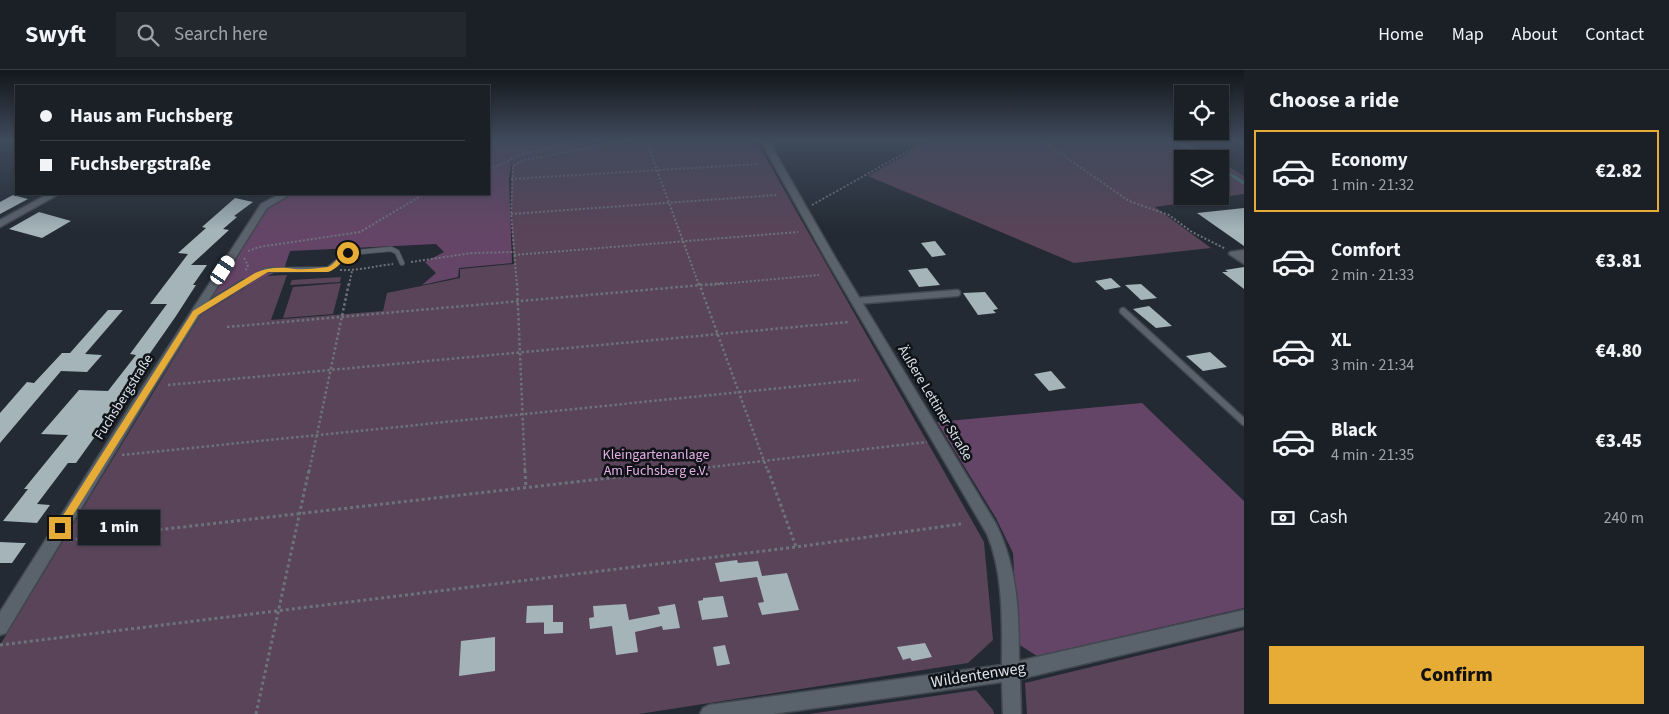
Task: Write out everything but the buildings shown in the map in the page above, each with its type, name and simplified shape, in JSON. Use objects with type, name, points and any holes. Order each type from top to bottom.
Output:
[{"type":"street","name":"Äußere Lettiner Straße","points":[[781,170],[856,300],[985,516],[997,540],[1005,565],[1011,618],[1012,708]]},
{"type":"street","points":[[0,224],[52,195]]},
{"type":"street","name":"Fuchsbergstraße","points":[[0,627],[51,542],[195,313],[239,257],[264,206],[284,195]]},
{"type":"street","points":[[1239,253],[1244,261]]},
{"type":"street","name":"Wildentenweg","points":[[709,714],[1011,672],[1244,618]]},
{"type":"lane","points":[[195,313],[266,270],[333,268],[342,255],[356,251],[391,249],[397,252],[402,263]]},
{"type":"lane","points":[[856,300],[957,293]]},
{"type":"lane","points":[[1123,311],[1244,422]]},
{"type":"path","points":[[512,170],[511,214],[518,301],[526,488]]},
{"type":"path","points":[[511,179],[656,170]]},
{"type":"path","points":[[657,170],[796,547]]},
{"type":"path","points":[[804,209],[874,170]]},
{"type":"path","points":[[1084,170],[1129,201],[1169,215],[1192,232],[1239,253]]},
{"type":"path","points":[[245,272],[248,265],[239,257],[259,247],[360,232],[422,195]]},
{"type":"path","points":[[511,214],[777,195]]},
{"type":"path","points":[[418,261],[472,253],[514,254],[798,232]]},
{"type":"path","points":[[333,268],[352,271],[371,266],[393,264]]},
{"type":"path","points":[[256,714],[318,435],[352,271]]},
{"type":"path","points":[[227,327],[819,275]]},
{"type":"path","points":[[168,385],[849,322]]},
{"type":"path","points":[[122,455],[522,416],[859,380]]},
{"type":"path","points":[[51,542],[765,462],[939,440]]},
{"type":"path","points":[[0,644],[796,547],[961,524]]},
{"type":"green space","name":"Kleingartenanlage Am Fuchsberg e.V.","points":[[512,170],[773,170],[984,542],[993,640],[968,663],[639,714],[0,714],[0,645],[201,314],[267,276],[287,275],[271,320],[383,311],[387,293],[460,278],[460,269],[514,264],[511,214]]},
{"type":"green space","points":[[878,170],[1174,170],[1174,204],[1155,207],[1211,248],[1074,263],[868,176]]},
{"type":"green space","points":[[1229,170],[1234,170],[1244,176],[1244,194],[1229,196]]},
{"type":"green space","points":[[341,277],[340,282],[290,285],[292,280]]},
{"type":"green space","points":[[341,283],[333,314],[283,318],[293,287]]},
{"type":"green space","points":[[1244,630],[1244,714],[1027,714],[1025,683]]},
{"type":"green space","points":[[976,690],[993,710],[994,714],[809,714]]},
{"type":"shaded area","points":[[490,170],[510,170],[509,179],[512,263],[459,268],[458,277],[422,285],[436,273],[425,262],[444,252],[436,244],[290,251],[284,269],[267,276],[201,314],[264,206],[284,195],[490,195]]},
{"type":"shaded area","points":[[1142,403],[1244,501],[1244,608],[1037,656],[1018,644],[1013,553],[996,518],[937,422]]},
{"type":"waterway","points":[[1229,174],[1244,183]]},
{"type":"route","points":[[60,528],[195,313],[266,270],[284,268],[295,271],[328,270],[336,266],[337,261],[342,255],[348,253]]}]
